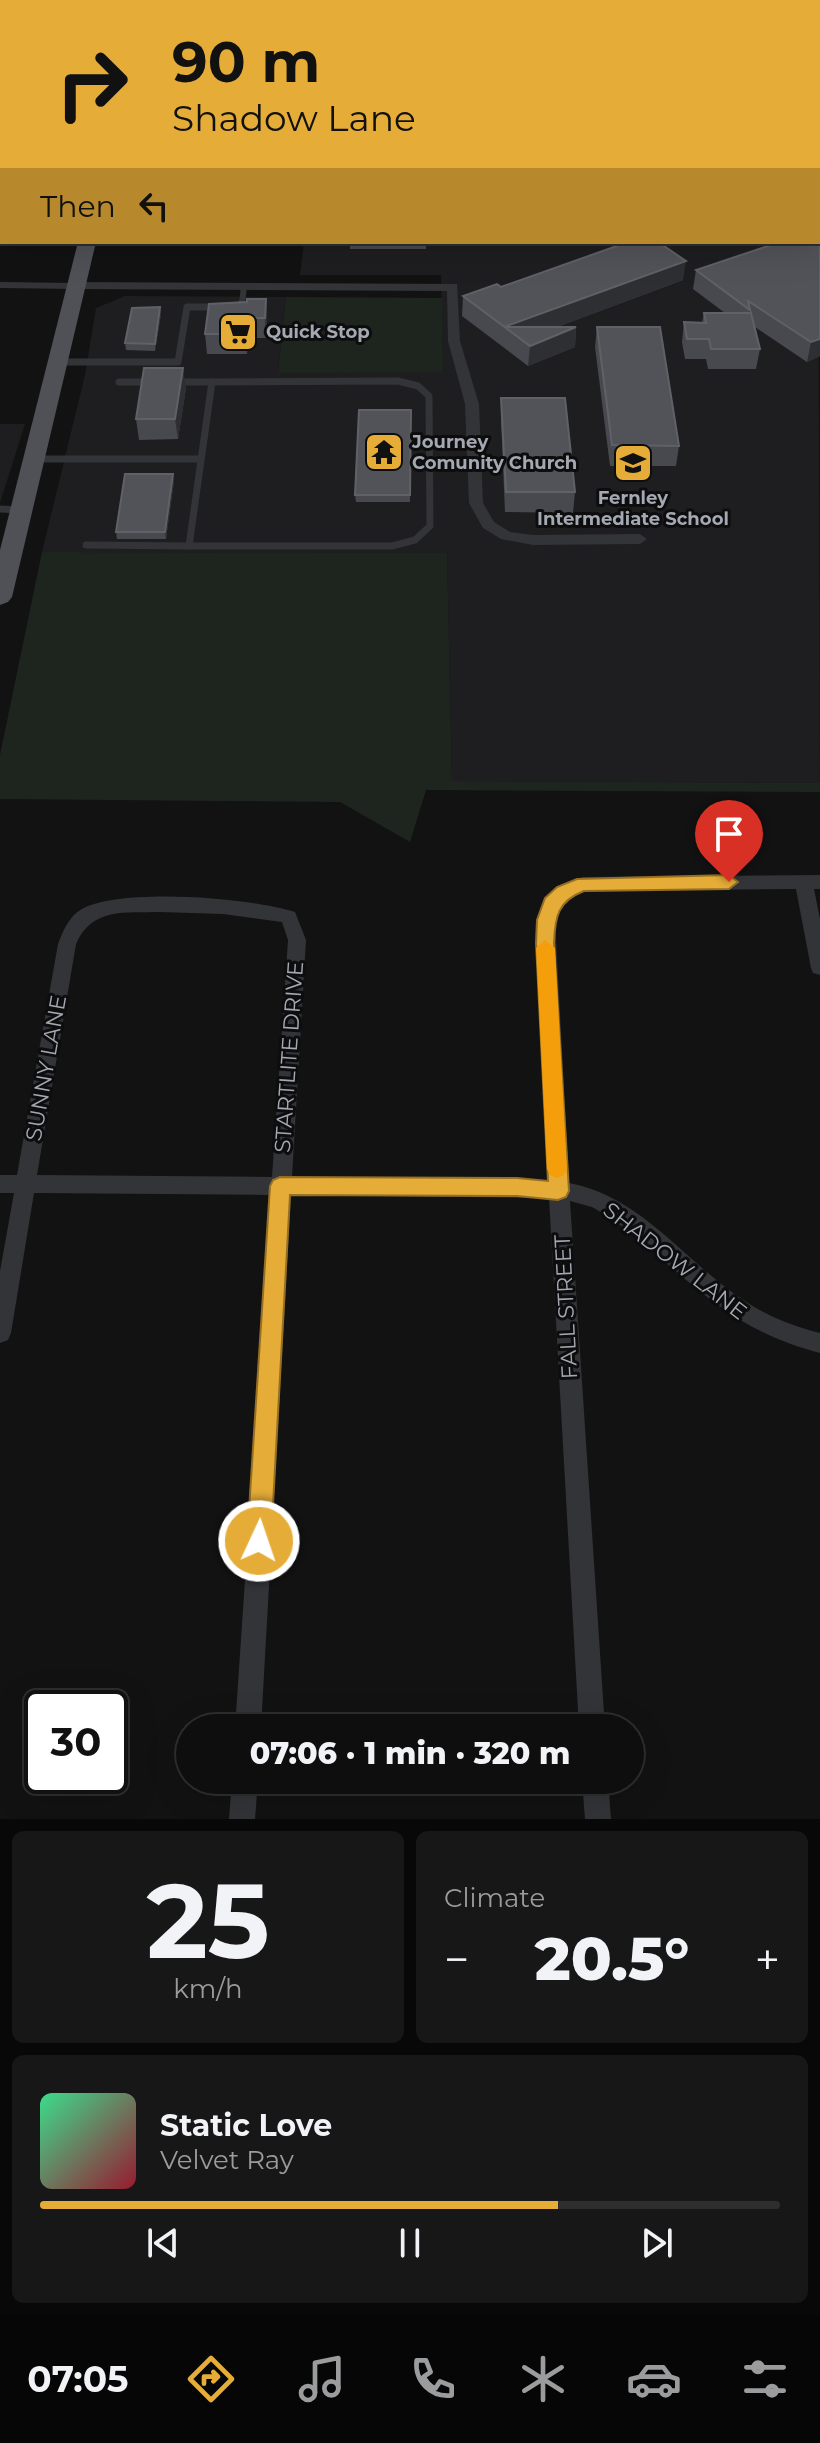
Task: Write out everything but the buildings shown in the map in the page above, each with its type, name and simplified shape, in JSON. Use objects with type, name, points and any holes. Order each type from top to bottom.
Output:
[{"type":"main road","points":[[0,597],[11,510],[34,459],[86,244]]},
{"type":"street","points":[[76,286],[453,287],[454,341],[472,404],[476,503],[488,525],[506,536],[533,540],[640,539]]},
{"type":"street","name":"FALL STREET","points":[[591,1714],[558,1191],[546,920],[551,903],[563,892],[583,884],[609,881],[812,882]]},
{"type":"street","points":[[812,882],[820,968]]},
{"type":"street","name":"SUNNY LANE","points":[[0,1333],[67,944],[73,929],[81,918],[103,908],[194,907]]},
{"type":"street","name":"STARTLITE DRIVE","points":[[194,907],[278,911],[289,917],[297,940],[249,1714]]},
{"type":"street","name":"SHADOW LANE","points":[[0,1184],[517,1187],[589,1197],[620,1214],[754,1321],[786,1336],[820,1343]]},
{"type":"street","points":[[242,1819],[244,1794]]},
{"type":"street","points":[[596,1794],[598,1819]]},
{"type":"lane","points":[[0,285],[76,286]]},
{"type":"lane","points":[[58,362],[178,362],[187,307],[242,307],[244,286]]},
{"type":"lane","points":[[86,545],[392,546],[415,540],[430,526],[429,396],[418,386],[398,381],[119,382]]},
{"type":"lane","points":[[189,546],[212,382]]},
{"type":"lane","points":[[34,459],[201,459]]},
{"type":"shaded area","name":"Fernley Intermediate School","points":[[304,244],[819,244],[820,783],[452,781],[447,554],[42,552],[85,375],[96,308],[125,296],[286,297],[278,372],[443,371],[441,275],[300,275]]},
{"type":"shaded area","points":[[286,297],[442,298],[443,372],[278,373]]},
{"type":"shaded area","points":[[0,424],[25,424],[0,503]]},
{"type":"shaded area","points":[[42,552],[447,553],[452,781],[820,783],[820,792],[426,790],[410,842],[340,802],[0,799],[0,755]]},
{"type":"slow traffic","points":[[545,948],[557,1169]]},
{"type":"place","name":"Quick Stop","points":[[238,332]]},
{"type":"place","name":"Journey Comunity Church","points":[[384,452]]},
{"type":"place","name":"Fernley Intermediate School","points":[[633,463]]},
{"type":"route","points":[[259,1541],[280,1186],[517,1187],[558,1191],[545,943],[546,920],[551,903],[563,892],[583,884],[609,881],[729,882]]}]
